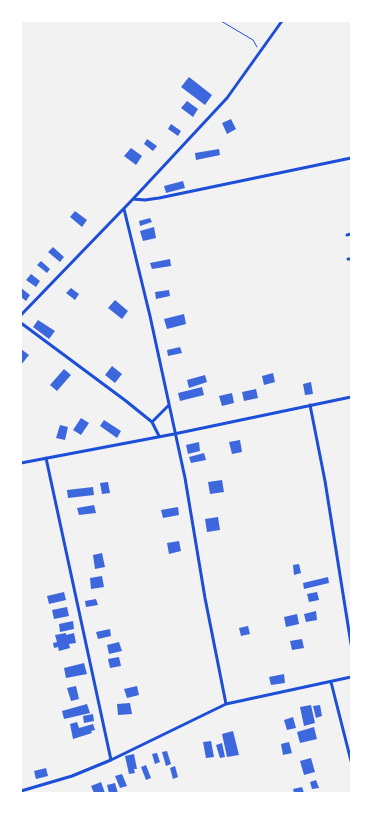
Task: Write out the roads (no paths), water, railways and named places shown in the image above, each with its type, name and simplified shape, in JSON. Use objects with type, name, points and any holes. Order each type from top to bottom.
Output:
[{"type":"street","points":[[21,315],[133,199],[227,98],[260,54],[282,21]]},
{"type":"street","points":[[133,199],[145,200],[159,198],[351,158]]},
{"type":"street","points":[[124,208],[150,316],[174,434],[185,478],[205,598],[226,704]]},
{"type":"street","points":[[21,323],[152,422],[159,436]]},
{"type":"street","points":[[21,463],[174,434],[351,397]]},
{"type":"street","points":[[152,422],[169,405]]},
{"type":"street","points":[[310,405],[325,481],[351,644]]},
{"type":"street","points":[[46,458],[111,760]]},
{"type":"street","points":[[21,791],[72,776],[111,760],[226,704],[351,677]]},
{"type":"street","points":[[331,682],[351,761]]}]
